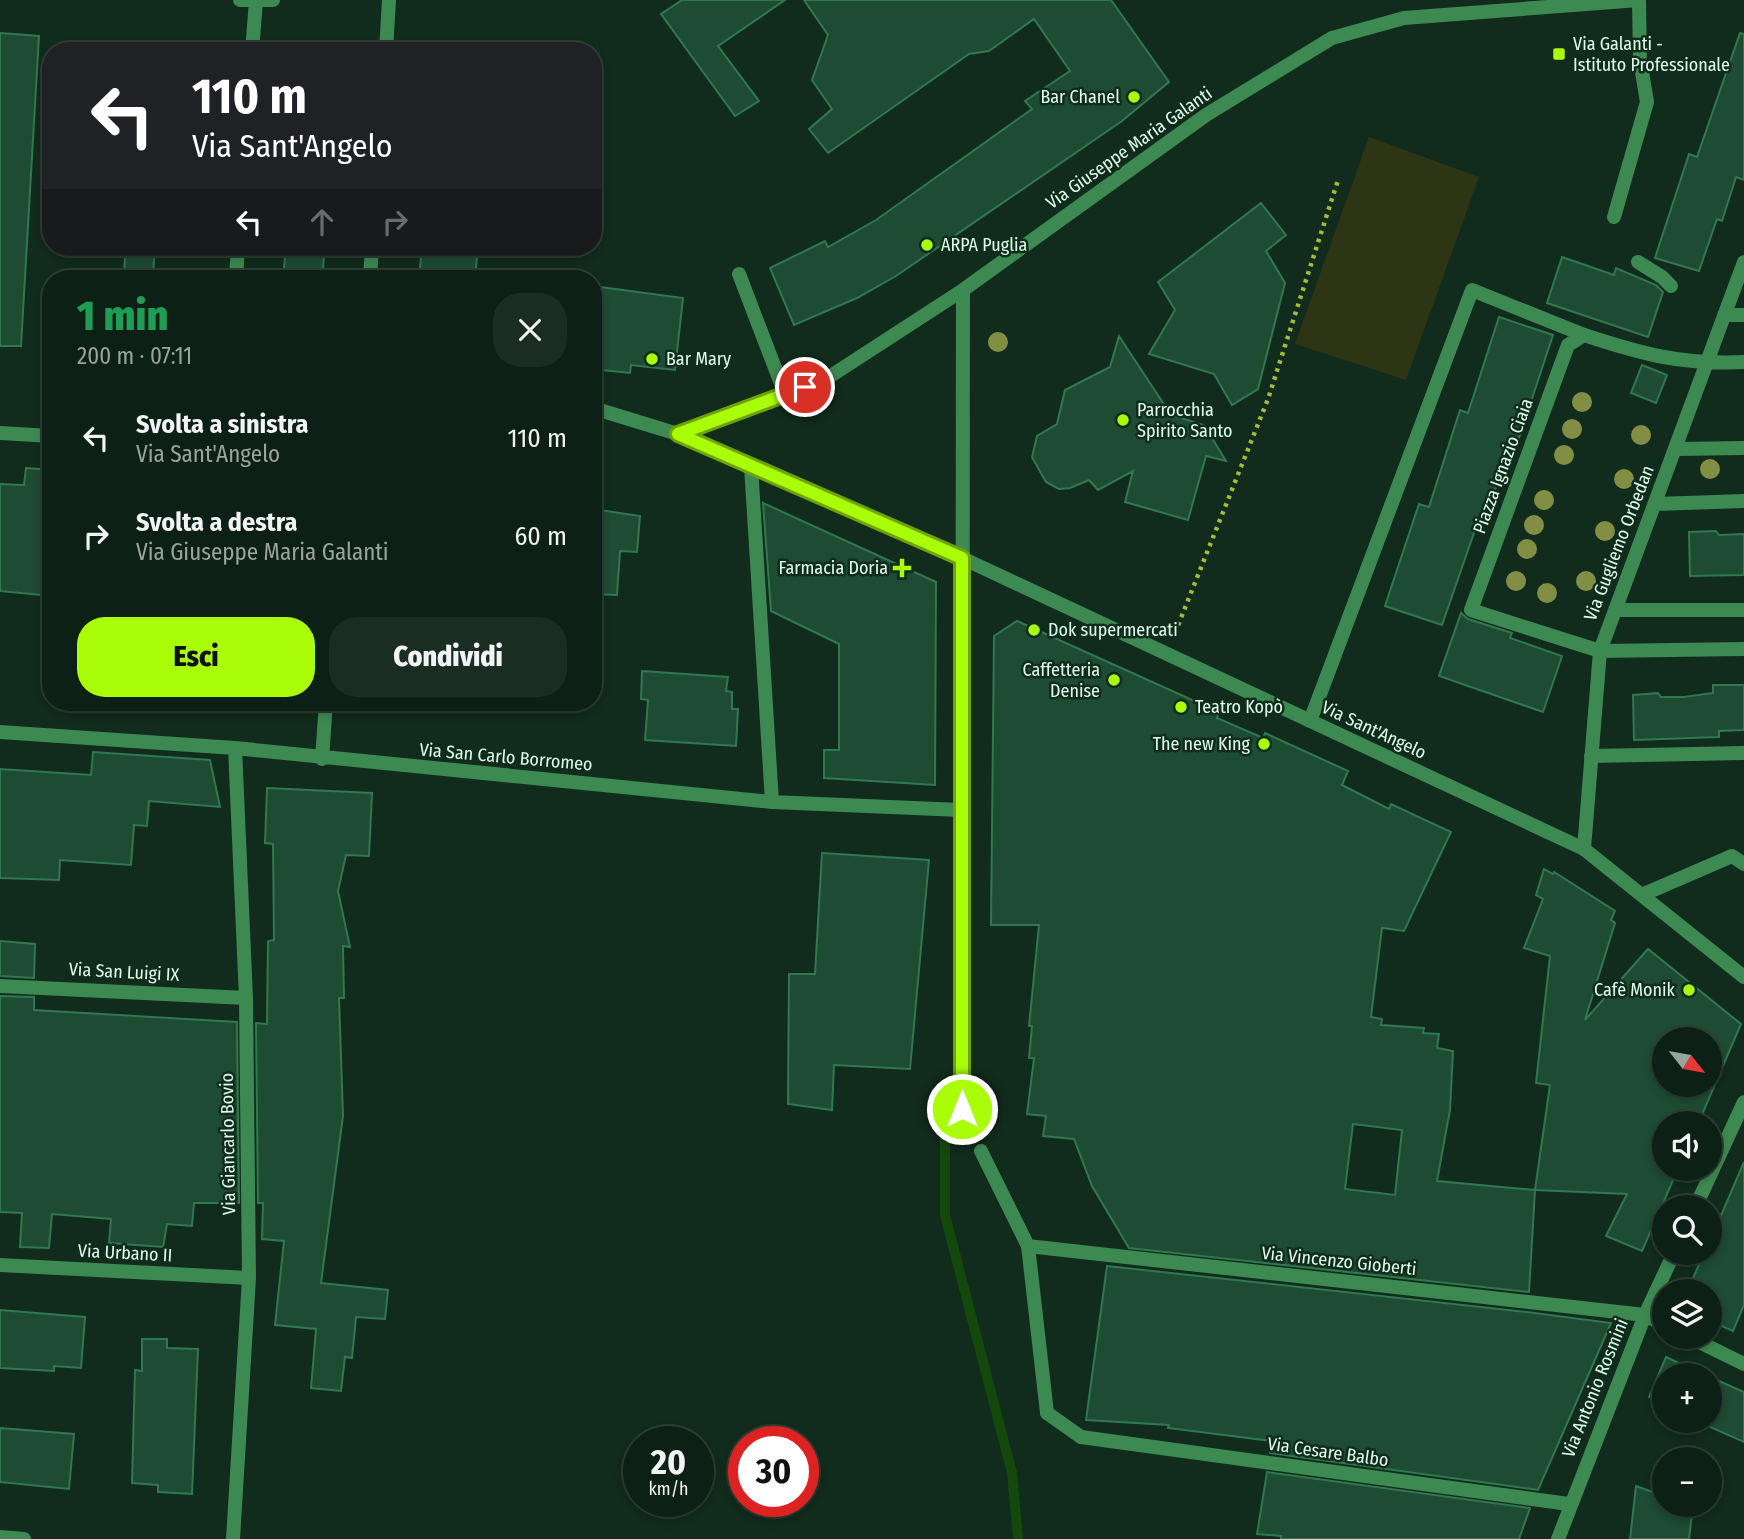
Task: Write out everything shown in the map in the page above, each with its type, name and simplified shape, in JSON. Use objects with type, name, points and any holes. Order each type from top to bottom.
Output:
[{"type":"street","points":[[240,0],[273,0]]},
{"type":"street","points":[[387,42],[389,0]]},
{"type":"street","points":[[1614,217],[1647,102],[1640,60],[1639,0]]},
{"type":"street","name":"Via Giuseppe Maria Galanti","points":[[678,434],[826,379],[963,290],[1206,115],[1332,38],[1404,18],[1639,0]]},
{"type":"street","points":[[253,42],[256,1]]},
{"type":"street","points":[[1638,262],[1671,286]]},
{"type":"street","name":"Via Gugliemo Orbedan","points":[[1584,849],[1600,650],[1744,262]]},
{"type":"street","points":[[739,274],[785,394]]},
{"type":"street","points":[[962,1109],[963,290]]},
{"type":"street","points":[[1310,721],[1472,290],[1584,335],[1647,356],[1706,364],[1744,362]]},
{"type":"street","points":[[1724,315],[1744,315]]},
{"type":"street","name":"Piazza Ignazio Ciaia","points":[[1584,335],[1568,345],[1471,610],[1600,650]]},
{"type":"street","name":"Via Sant'Angelo","points":[[602,411],[678,434],[962,558],[1584,849],[1644,894],[1744,977]]},
{"type":"street","points":[[0,433],[42,435]]},
{"type":"street","points":[[1675,449],[1744,448]]},
{"type":"street","points":[[751,466],[772,802]]},
{"type":"street","points":[[1655,504],[1744,501]]},
{"type":"street","points":[[1615,610],[1744,610]]},
{"type":"street","points":[[1600,650],[1744,649]]},
{"type":"street","points":[[321,759],[325,711]]},
{"type":"street","name":"Via San Carlo Borromeo","points":[[0,732],[235,748],[321,759],[772,802],[961,810]]},
{"type":"street","name":"Via Giancarlo Bovio","points":[[233,1539],[248,1278],[246,998],[235,748]]},
{"type":"street","points":[[1591,756],[1744,754]]},
{"type":"street","points":[[1644,894],[1732,856],[1744,864]]},
{"type":"street","name":"Via San Luigi IX","points":[[0,986],[246,998]]},
{"type":"street","points":[[1701,1195],[1744,1102]]},
{"type":"street","points":[[981,1151],[1028,1246]]},
{"type":"street","name":"Via Vincenzo Gioberti","points":[[1028,1246],[1645,1315]]},
{"type":"street","name":"Via Cesare Balbo","points":[[1028,1246],[1047,1413],[1081,1437],[1569,1504]]},
{"type":"street","name":"Via Urbano II","points":[[0,1265],[248,1278]]},
{"type":"street","name":"Via Antonio Rosmini","points":[[1558,1539],[1569,1504],[1645,1315],[1668,1265]]},
{"type":"street","points":[[1645,1315],[1652,1319]]},
{"type":"street","points":[[1713,1349],[1744,1364]]},
{"type":"street","points":[[0,1537],[24,1539]]},
{"type":"path","points":[[1165,653],[1268,399],[1338,180]]},
{"type":"green space","points":[[1369,137],[1479,177],[1406,380],[1295,344]]},
{"type":"building","points":[[682,0],[785,0],[718,46],[759,101],[735,116],[661,14]]},
{"type":"building","points":[[804,0],[1111,0],[1169,82],[1122,121],[896,276],[857,298],[794,325],[770,268],[825,241],[828,247],[876,220],[1032,109],[1025,101],[1070,71],[1034,19],[989,51],[969,54],[828,153],[809,129],[832,109],[812,80],[828,35]]},
{"type":"building","points":[[0,33],[39,36],[21,346],[0,346]]},
{"type":"building","points":[[1740,33],[1744,34],[1744,180],[1736,177],[1722,221],[1717,219],[1699,271],[1655,258],[1689,154],[1697,157]]},
{"type":"building","points":[[1261,203],[1286,235],[1266,251],[1285,283],[1258,389],[1232,405],[1214,374],[1149,354],[1175,310],[1158,282]]},
{"type":"building","points":[[125,256],[154,256],[153,270],[124,270]]},
{"type":"building","points":[[285,256],[324,256],[323,270],[284,270]]},
{"type":"building","points":[[421,256],[477,256],[476,270],[420,270]]},
{"type":"building","points":[[1562,257],[1614,275],[1616,268],[1656,285],[1663,292],[1648,337],[1547,303]]},
{"type":"building","points":[[602,287],[683,298],[675,370],[631,365],[630,373],[602,370]]},
{"type":"building","points":[[1499,317],[1553,335],[1519,438],[1514,436],[1480,532],[1475,530],[1442,625],[1385,606],[1419,504],[1429,507],[1460,410],[1468,413]]},
{"type":"building","name":"Parrocchia Spirito Santo","points":[[1119,336],[1171,415],[1204,425],[1226,461],[1206,456],[1188,520],[1125,502],[1133,471],[1098,490],[1089,480],[1070,488],[1059,489],[1046,482],[1032,457],[1037,436],[1057,424],[1065,390],[1110,367]]},
{"type":"building","points":[[1642,365],[1667,375],[1656,403],[1631,393]]},
{"type":"building","points":[[26,468],[42,469],[42,595],[0,591],[0,484],[24,485]]},
{"type":"building","points":[[763,503],[936,582],[935,785],[824,778],[824,750],[839,750],[839,644],[771,611]]},
{"type":"building","points":[[602,510],[640,516],[637,552],[620,551],[617,595],[602,594]]},
{"type":"building","points":[[1716,531],[1719,535],[1744,534],[1744,575],[1690,576],[1689,532]]},
{"type":"building","points":[[1461,613],[1468,619],[1512,633],[1510,638],[1562,656],[1543,712],[1439,676]]},
{"type":"building","points":[[1017,621],[1219,712],[1217,718],[1263,738],[1265,733],[1348,771],[1342,785],[1389,809],[1391,804],[1451,832],[1404,931],[1382,928],[1371,1017],[1382,1019],[1381,1025],[1424,1028],[1423,1033],[1439,1034],[1437,1048],[1453,1051],[1450,1110],[1437,1181],[1535,1190],[1529,1292],[1129,1248],[1092,1186],[1074,1139],[1043,1136],[1046,1116],[1027,1114],[1034,1058],[1029,1058],[1032,1026],[1029,1026],[1039,925],[991,925],[994,636]],"holes":[[[1353,1124],[1402,1130],[1395,1195],[1345,1189]]]},
{"type":"building","points":[[642,671],[728,677],[726,691],[732,692],[732,709],[738,709],[736,746],[645,740],[648,700],[641,699]]},
{"type":"building","points":[[1713,685],[1744,685],[1744,730],[1719,731],[1719,737],[1634,740],[1633,695],[1658,693],[1661,697],[1684,697],[1713,693]]},
{"type":"building","points":[[93,752],[210,760],[220,807],[149,801],[147,826],[134,825],[131,865],[60,860],[59,880],[0,878],[0,769],[91,775]]},
{"type":"building","points":[[267,788],[372,793],[369,856],[346,855],[338,891],[350,947],[343,946],[344,998],[339,998],[343,1116],[321,1283],[388,1290],[385,1319],[356,1317],[352,1358],[345,1357],[341,1391],[311,1388],[316,1329],[275,1325],[284,1241],[262,1239],[263,1203],[258,1203],[256,1023],[267,1024],[268,941],[274,940],[273,844],[265,843]]},
{"type":"building","points":[[822,853],[929,860],[910,1069],[834,1065],[832,1110],[788,1104],[789,974],[815,974]]},
{"type":"building","points":[[1544,869],[1553,874],[1554,872],[1615,911],[1611,920],[1615,923],[1585,1020],[1648,949],[1741,1024],[1722,1068],[1722,1027],[1652,1027],[1652,1097],[1710,1097],[1704,1111],[1652,1111],[1652,1181],[1673,1181],[1667,1195],[1652,1195],[1652,1228],[1642,1251],[1606,1236],[1627,1194],[1535,1190],[1550,1085],[1536,1083],[1550,956],[1524,948],[1543,899],[1536,895]]},
{"type":"building","points":[[0,941],[35,944],[34,978],[0,976]]},
{"type":"building","points":[[0,996],[34,997],[34,1010],[237,1022],[239,1203],[194,1203],[192,1226],[167,1224],[163,1247],[109,1243],[111,1219],[52,1214],[49,1248],[20,1247],[22,1213],[0,1212]]},
{"type":"building","points":[[1744,1162],[1744,1305],[1733,1331],[1722,1326],[1722,1279],[1693,1279],[1699,1265],[1722,1265],[1722,1213]]},
{"type":"building","points":[[1107,1266],[1611,1323],[1538,1490],[1270,1453],[1271,1441],[1168,1428],[1169,1425],[1086,1420]]},
{"type":"building","points":[[0,1310],[85,1317],[81,1368],[54,1366],[54,1371],[0,1368]]},
{"type":"building","points":[[142,1339],[167,1339],[167,1348],[198,1349],[192,1494],[158,1492],[158,1485],[132,1483],[135,1370],[142,1371]]},
{"type":"building","points":[[1666,1357],[1679,1363],[1663,1363]]},
{"type":"building","points":[[1722,1382],[1744,1392],[1744,1442],[1722,1432]]},
{"type":"building","points":[[0,1428],[74,1434],[69,1489],[0,1482]]},
{"type":"building","points":[[1267,1472],[1530,1508],[1519,1539],[1281,1539],[1281,1536],[1257,1534]]},
{"type":"building","points":[[1636,1486],[1652,1492],[1652,1517],[1692,1517],[1689,1539],[1630,1539]]},
{"type":"waterway","points":[[945,1127],[945,1215],[1012,1473],[1018,1539]]},
{"type":"place","name":"Via Galanti - Istituto Professionale","points":[[1559,54]]},
{"type":"place","name":"Bar Chanel","points":[[1134,97]]},
{"type":"place","name":"ARPA Puglia","points":[[927,245]]},
{"type":"place","name":"Bar Mary","points":[[652,359]]},
{"type":"place","name":"Parrocchia Spirito Santo","points":[[1123,420]]},
{"type":"place","name":"Farmacia Doria","points":[[902,568]]},
{"type":"place","name":"Dok supermercati","points":[[1034,630]]},
{"type":"place","name":"Caffetteria Denise","points":[[1114,680]]},
{"type":"place","name":"Teatro Kopò","points":[[1181,707]]},
{"type":"place","name":"The new King","points":[[1264,744]]},
{"type":"place","name":"Cafè Monik","points":[[1689,990]]},
{"type":"route","points":[[805,387],[678,434],[962,558],[962,1109]]}]
